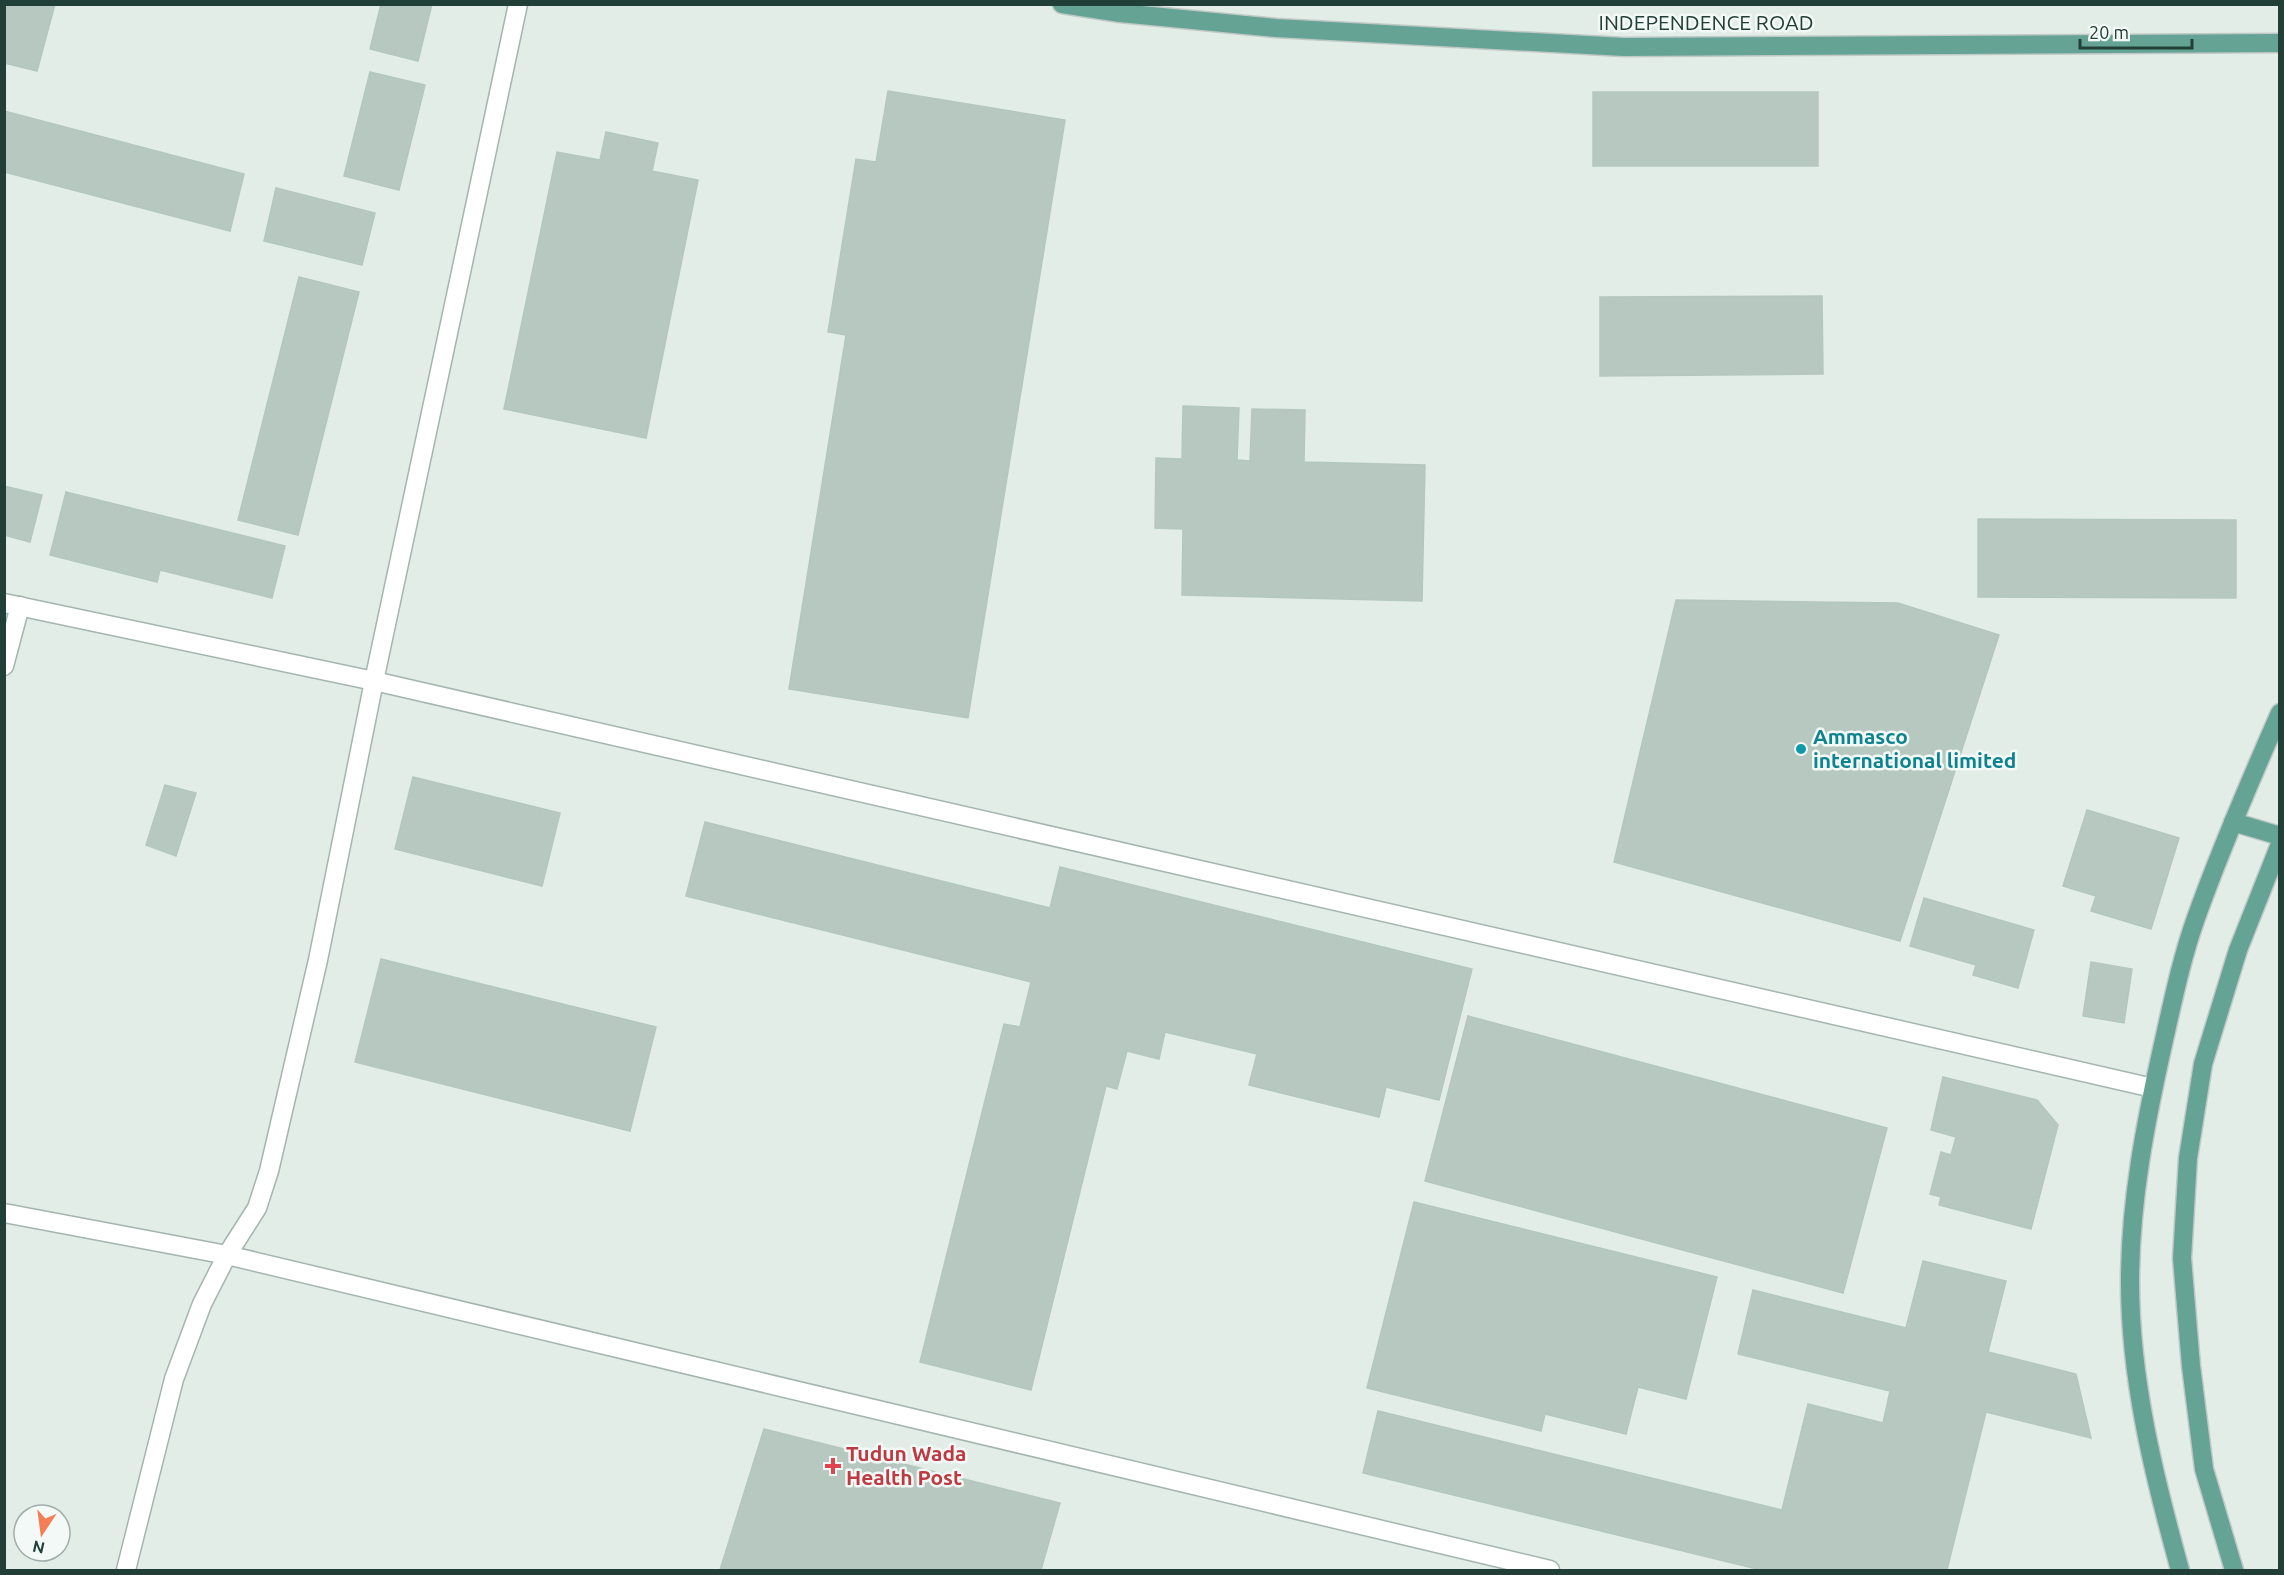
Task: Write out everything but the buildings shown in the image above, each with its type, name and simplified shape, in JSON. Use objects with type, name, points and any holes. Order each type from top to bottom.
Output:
[{"type":"main road","name":"INDEPENDENCE ROAD","points":[[1062,4],[1120,13],[1276,28],[1624,47],[2280,43]]},
{"type":"main road","points":[[2180,1570],[2147,1446],[2136,1363],[2130,1283],[2134,1200],[2153,1088],[2171,1009],[2195,921],[2233,822],[2280,713]]},
{"type":"main road","points":[[2233,822],[2280,836]]},
{"type":"main road","points":[[2234,1570],[2204,1469],[2191,1366],[2182,1258],[2187,1169],[2203,1064],[2238,950],[2280,844]]},
{"type":"street","points":[[126,1570],[174,1379],[202,1304],[227,1255],[256,1208],[269,1171],[318,960],[374,681],[518,4]]},
{"type":"street","points":[[4,666],[12,604],[374,681],[2153,1088]]},
{"type":"street","points":[[4,1213],[227,1255],[1550,1570]]},
{"type":"place","name":"Ammasco international limited","points":[[1801,749]]},
{"type":"place","name":"Tudun Wada Health Post","points":[[833,1466]]}]
